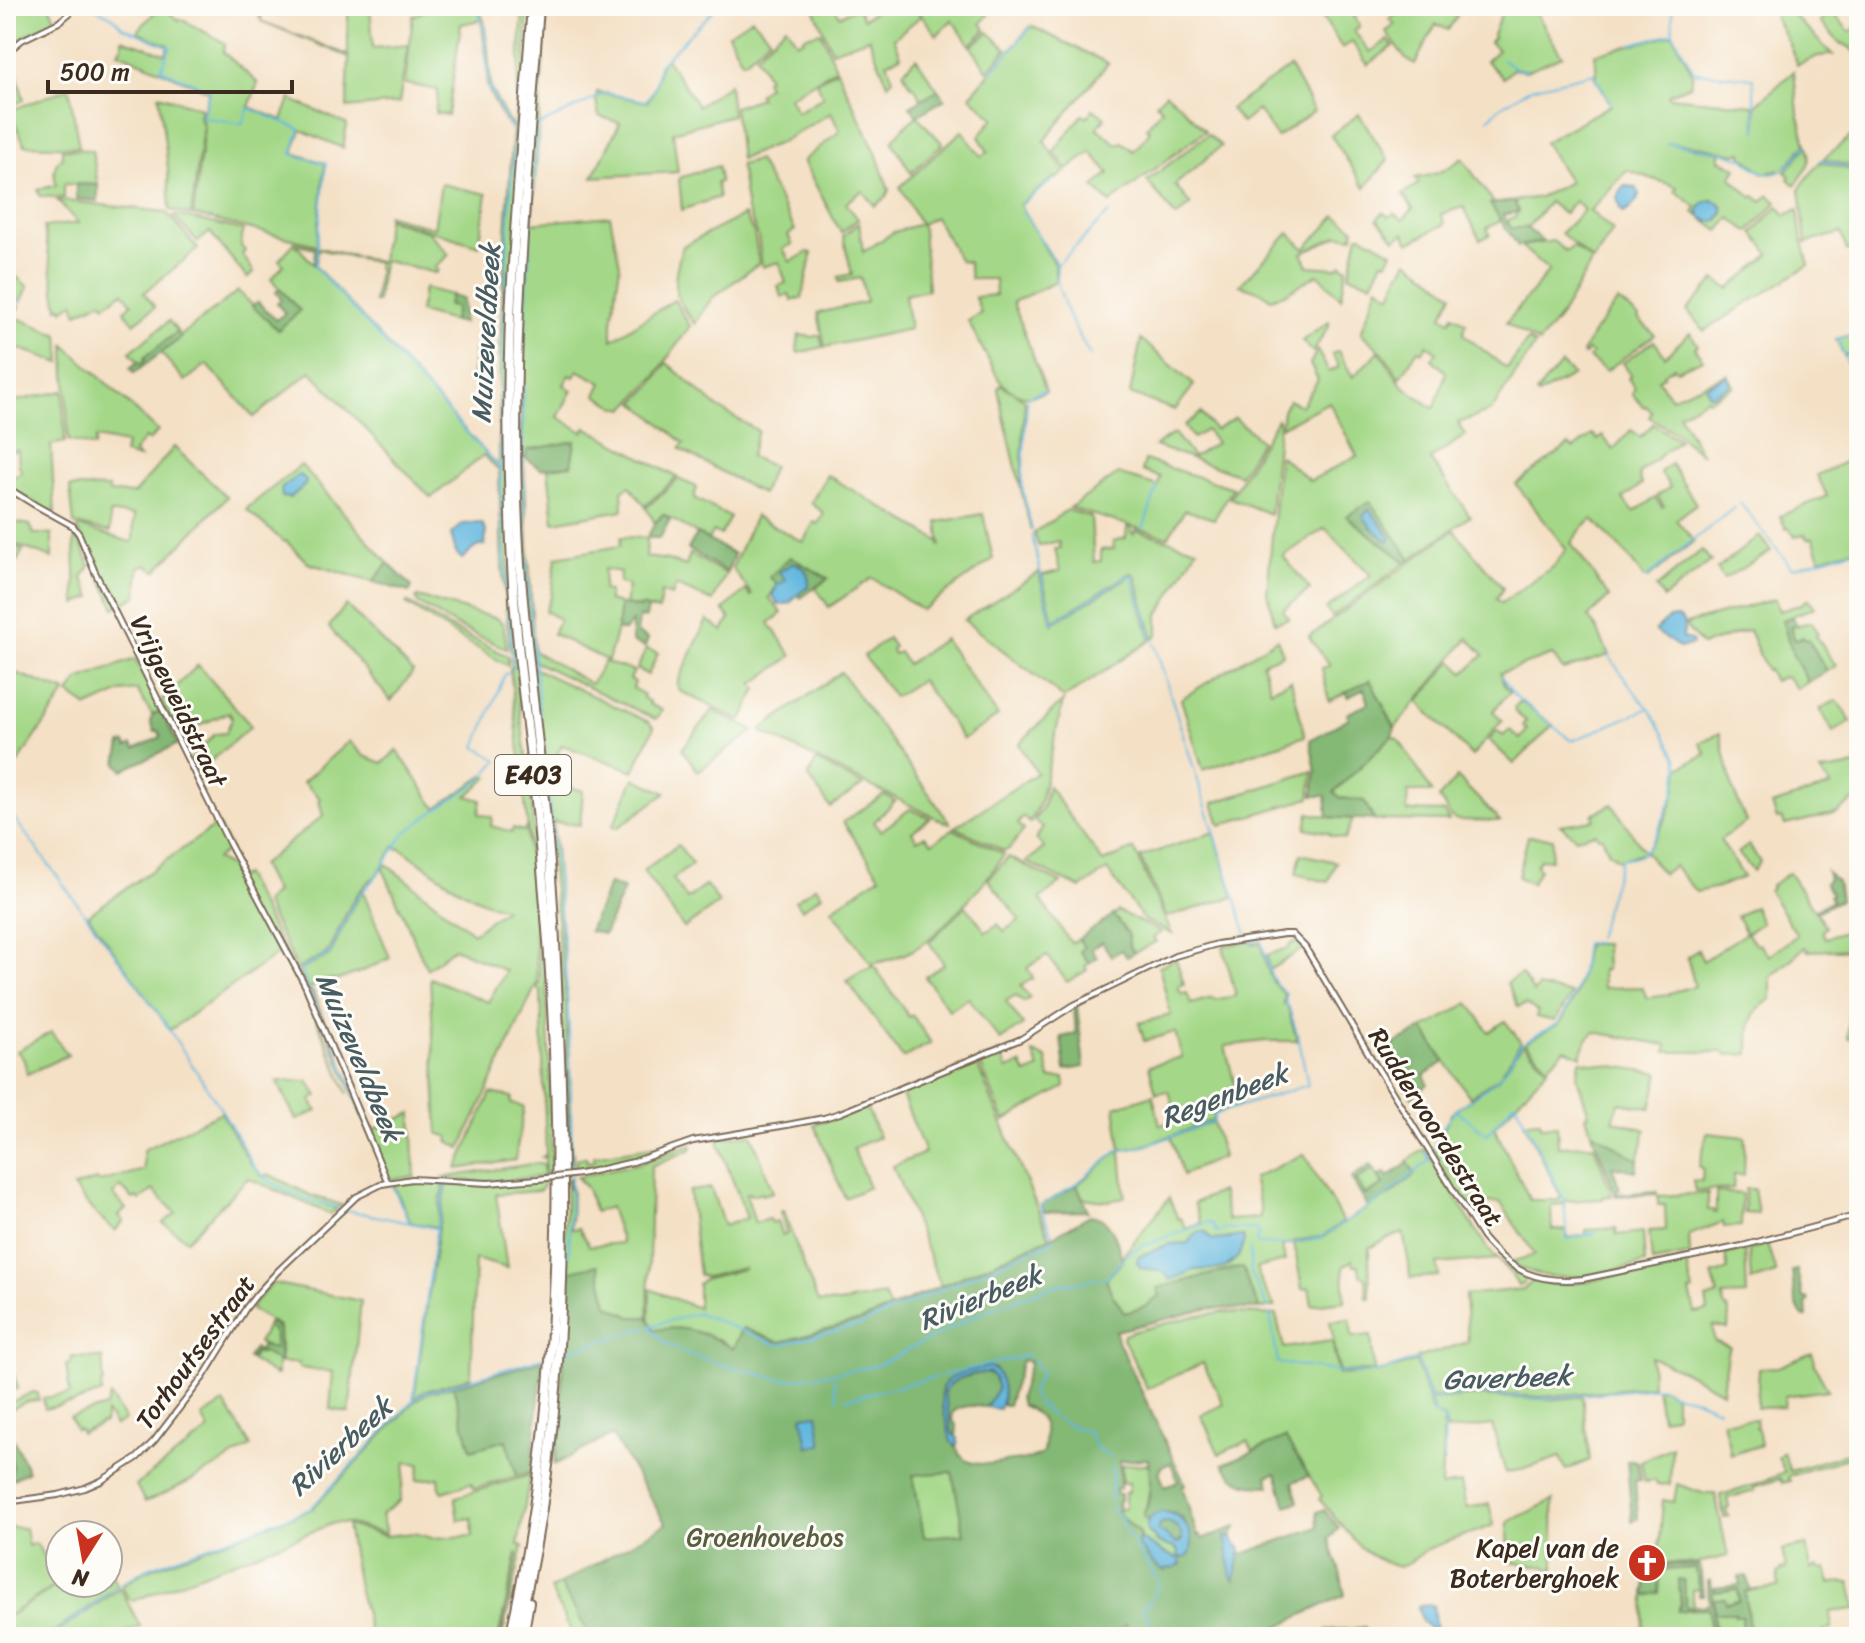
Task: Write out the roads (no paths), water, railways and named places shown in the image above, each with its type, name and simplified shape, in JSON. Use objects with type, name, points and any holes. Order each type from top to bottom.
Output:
[{"type":"highway","name":"E403","points":[[508,1637],[529,1543],[546,1405],[553,1307],[555,1200],[548,943],[516,624],[508,451],[510,319],[532,6]]},
{"type":"highway","name":"E403","points":[[516,1637],[535,1551],[546,1480],[555,1392],[563,1228],[563,1118],[555,942],[546,812],[530,682],[520,562],[517,481],[520,280],[539,6]]},
{"type":"highway","points":[[523,1637],[535,1551]]},
{"type":"street","points":[[6,53],[22,40],[59,22],[78,6]]},
{"type":"street","name":"Vrijgeweidstraat","points":[[6,487],[76,529],[252,887],[305,985],[390,1182]]},
{"type":"street","name":"Ruddervoordestraat","points":[[390,1182],[412,1179],[488,1183],[580,1174],[633,1162],[716,1136],[824,1118],[1021,1039],[1084,999],[1175,956],[1217,944],[1292,934],[1305,947],[1483,1238],[1500,1257],[1529,1275],[1556,1281],[1583,1279],[1742,1246],[1859,1215]]},
{"type":"street","name":"Torhoutsestraat","points":[[6,1502],[85,1488],[137,1458],[209,1370],[246,1308],[278,1271],[342,1209],[363,1193],[390,1182]]},
{"type":"water","points":[[1624,186],[1637,189],[1639,196],[1624,213],[1617,198]]},
{"type":"water","points":[[1712,200],[1720,203],[1723,211],[1718,220],[1710,222],[1700,217],[1698,210],[1703,203]]},
{"type":"water","points":[[1727,376],[1730,385],[1709,395],[1706,386]]},
{"type":"water","points":[[301,475],[306,481],[305,485],[290,498],[282,497],[281,489]]},
{"type":"water","points":[[1369,509],[1391,538],[1388,541],[1363,516]]},
{"type":"water","points":[[482,523],[486,531],[485,545],[476,547],[462,559],[456,553],[451,534],[463,524]]},
{"type":"water","points":[[793,563],[806,571],[809,586],[790,603],[779,605],[772,595],[777,585],[786,580],[779,572]]},
{"type":"water","points":[[1677,617],[1684,624],[1682,639],[1688,639],[1693,644],[1680,648],[1655,631],[1669,618]]},
{"type":"water","points":[[1201,1231],[1215,1240],[1243,1236],[1238,1257],[1226,1267],[1195,1270],[1170,1280],[1160,1270],[1145,1269],[1137,1262],[1138,1257],[1169,1244],[1188,1243]]},
{"type":"water","points":[[990,1367],[999,1375],[1002,1386],[999,1409],[986,1407],[998,1388],[989,1372],[958,1379],[944,1392],[952,1433],[958,1438],[957,1446],[951,1442],[943,1410],[942,1389],[955,1376]]},
{"type":"water","points":[[817,1414],[822,1445],[808,1447],[802,1416]]},
{"type":"water","points":[[1160,1512],[1175,1515],[1186,1526],[1192,1540],[1189,1556],[1179,1557],[1177,1549],[1156,1542],[1147,1531],[1148,1521]],"holes":[[[1161,1523],[1169,1523],[1181,1533],[1179,1543],[1176,1544],[1158,1530]]]},
{"type":"water","points":[[1225,1536],[1241,1549],[1235,1580],[1232,1577]]},
{"type":"water","points":[[1140,1538],[1179,1559],[1181,1564],[1166,1571],[1157,1567],[1138,1544]]},
{"type":"water","points":[[1433,1605],[1436,1634],[1432,1635],[1429,1627],[1422,1622],[1418,1606]]},
{"type":"waterway","points":[[91,6],[113,17],[122,27],[170,47],[161,69],[210,90],[202,117],[242,124],[249,108],[300,129],[292,154],[326,164],[315,267],[501,470]]},
{"type":"waterway","name":"Muizeveldbeek","points":[[477,6],[485,36],[488,83],[515,132],[500,413],[503,541],[513,669]]},
{"type":"waterway","points":[[1672,6],[1673,33],[1694,72],[1753,78],[1757,131]]},
{"type":"waterway","points":[[563,1352],[571,1202],[570,1051],[564,951],[531,615],[523,455],[524,361],[538,126],[606,93],[646,101],[655,87],[659,65],[713,11]]},
{"type":"waterway","name":"Regenbeek","points":[[991,72],[1031,27]]},
{"type":"waterway","points":[[1632,44],[1673,33]]},
{"type":"waterway","points":[[1503,59],[1515,68],[1526,70]]},
{"type":"waterway","points":[[1488,119],[1500,107],[1531,88],[1594,73],[1611,104]]},
{"type":"waterway","points":[[1667,143],[1743,157],[1762,172],[1770,174],[1784,169],[1806,146]]},
{"type":"waterway","points":[[1820,160],[1859,170]]},
{"type":"waterway","name":"Regenbeek","points":[[1054,179],[1021,208],[1057,265],[1057,282],[1068,315],[1090,356]]},
{"type":"waterway","points":[[1057,265],[1109,213]]},
{"type":"waterway","points":[[6,287],[20,302]]},
{"type":"waterway","points":[[1859,334],[1837,339],[1855,381],[1859,379]]},
{"type":"waterway","name":"Regenbeek","points":[[1027,397],[1045,390]]},
{"type":"waterway","name":"Regenbeek","points":[[1027,401],[1022,487],[1032,530]]},
{"type":"waterway","points":[[1143,529],[1158,486]]},
{"type":"waterway","name":"Rivierbeek","points":[[1740,503],[1792,568],[1857,549],[1859,554]]},
{"type":"waterway","name":"Rivierbeek","points":[[1647,577],[1735,507]]},
{"type":"waterway","name":"Regenbeek","points":[[1032,535],[1052,623],[1132,575],[1153,640]]},
{"type":"waterway","name":"Regenbeek","points":[[1154,643],[1247,935]]},
{"type":"waterway","name":"Rivierbeek","points":[[1597,938],[1621,859],[1639,856],[1656,835],[1674,794],[1679,768],[1677,758],[1650,709],[1607,654]]},
{"type":"waterway","name":"Muizeveldbeek","points":[[388,1176],[300,970],[329,954],[355,900],[376,877],[405,833],[481,780],[498,760],[476,747],[505,674],[509,673]]},
{"type":"waterway","points":[[1501,676],[1514,695],[1572,741],[1647,709]]},
{"type":"waterway","points":[[6,807],[157,1011],[255,1168],[270,1182],[290,1192],[338,1208]]},
{"type":"waterway","name":"Regenbeek","points":[[1052,1235],[1040,1206],[1076,1184],[1118,1151],[1146,1146],[1214,1121],[1214,1115],[1218,1113],[1308,1085],[1299,1040],[1286,1004],[1286,993],[1269,970],[1261,941],[1252,942]]},
{"type":"waterway","name":"Rivierbeek","points":[[1526,1041],[1559,1023],[1574,996],[1585,943],[1597,943]]},
{"type":"waterway","name":"Rivierbeek","points":[[1433,1150],[1452,1115],[1500,1076],[1522,1043]]},
{"type":"waterway","points":[[1455,1109],[1487,1134],[1515,1102],[1564,1200],[1567,1239],[1596,1233]]},
{"type":"waterway","name":"Rivierbeek","points":[[1106,1278],[1129,1253],[1208,1222],[1213,1224],[1216,1232],[1257,1229],[1256,1241],[1259,1244],[1281,1245],[1320,1238],[1390,1193],[1430,1160],[1426,1153]]},
{"type":"waterway","name":"Muizeveldbeek","points":[[392,1185],[410,1223]]},
{"type":"waterway","points":[[413,1400],[436,1231],[446,1186]]},
{"type":"waterway","points":[[346,1210],[435,1228]]},
{"type":"waterway","name":"Regenbeek","points":[[651,1326],[698,1313],[778,1345],[860,1325],[1054,1240]]},
{"type":"waterway","name":"Gaverbeek","points":[[1250,1249],[1251,1274],[1268,1308]]},
{"type":"waterway","name":"Rivierbeek","points":[[651,1327],[667,1344],[685,1353],[785,1380],[880,1364],[985,1311],[1053,1286],[1103,1278]]},
{"type":"waterway","name":"Gaverbeek","points":[[1270,1314],[1278,1363],[1357,1374],[1387,1370],[1417,1359],[1433,1412],[1445,1420],[1444,1463]]},
{"type":"waterway","name":"Rivierbeek","points":[[565,1352],[647,1327]]},
{"type":"waterway","points":[[941,1376],[1028,1355]]},
{"type":"waterway","name":"Rivierbeek","points":[[124,1582],[145,1569],[310,1509],[424,1393],[542,1358]]},
{"type":"waterway","points":[[1033,1360],[1042,1372],[1031,1393],[1045,1408]]},
{"type":"waterway","points":[[846,1399],[937,1377]]},
{"type":"waterway","points":[[834,1378],[837,1398]]},
{"type":"waterway","name":"Gaverbeek","points":[[1431,1399],[1479,1394],[1540,1399],[1661,1387],[1672,1394],[1690,1397],[1718,1409]]},
{"type":"waterway","points":[[1047,1410],[1066,1424],[1088,1432],[1096,1448],[1112,1457]]},
{"type":"waterway","points":[[1112,1466],[1112,1501]]},
{"type":"waterway","points":[[1111,1507],[1123,1520],[1123,1527]]},
{"type":"waterway","points":[[1125,1529],[1158,1581],[1156,1593],[1146,1605]]},
{"type":"waterway","name":"Rivierbeek","points":[[50,1637],[101,1599]]},
{"type":"waterway","points":[[1145,1606],[1142,1608],[1148,1616],[1154,1637]]},
{"type":"place","name":"Kapel van de Boterberghoek","points":[[1647,1563]]},
{"type":"park label","name":"Groenhovebos","points":[[765,1537]]}]
